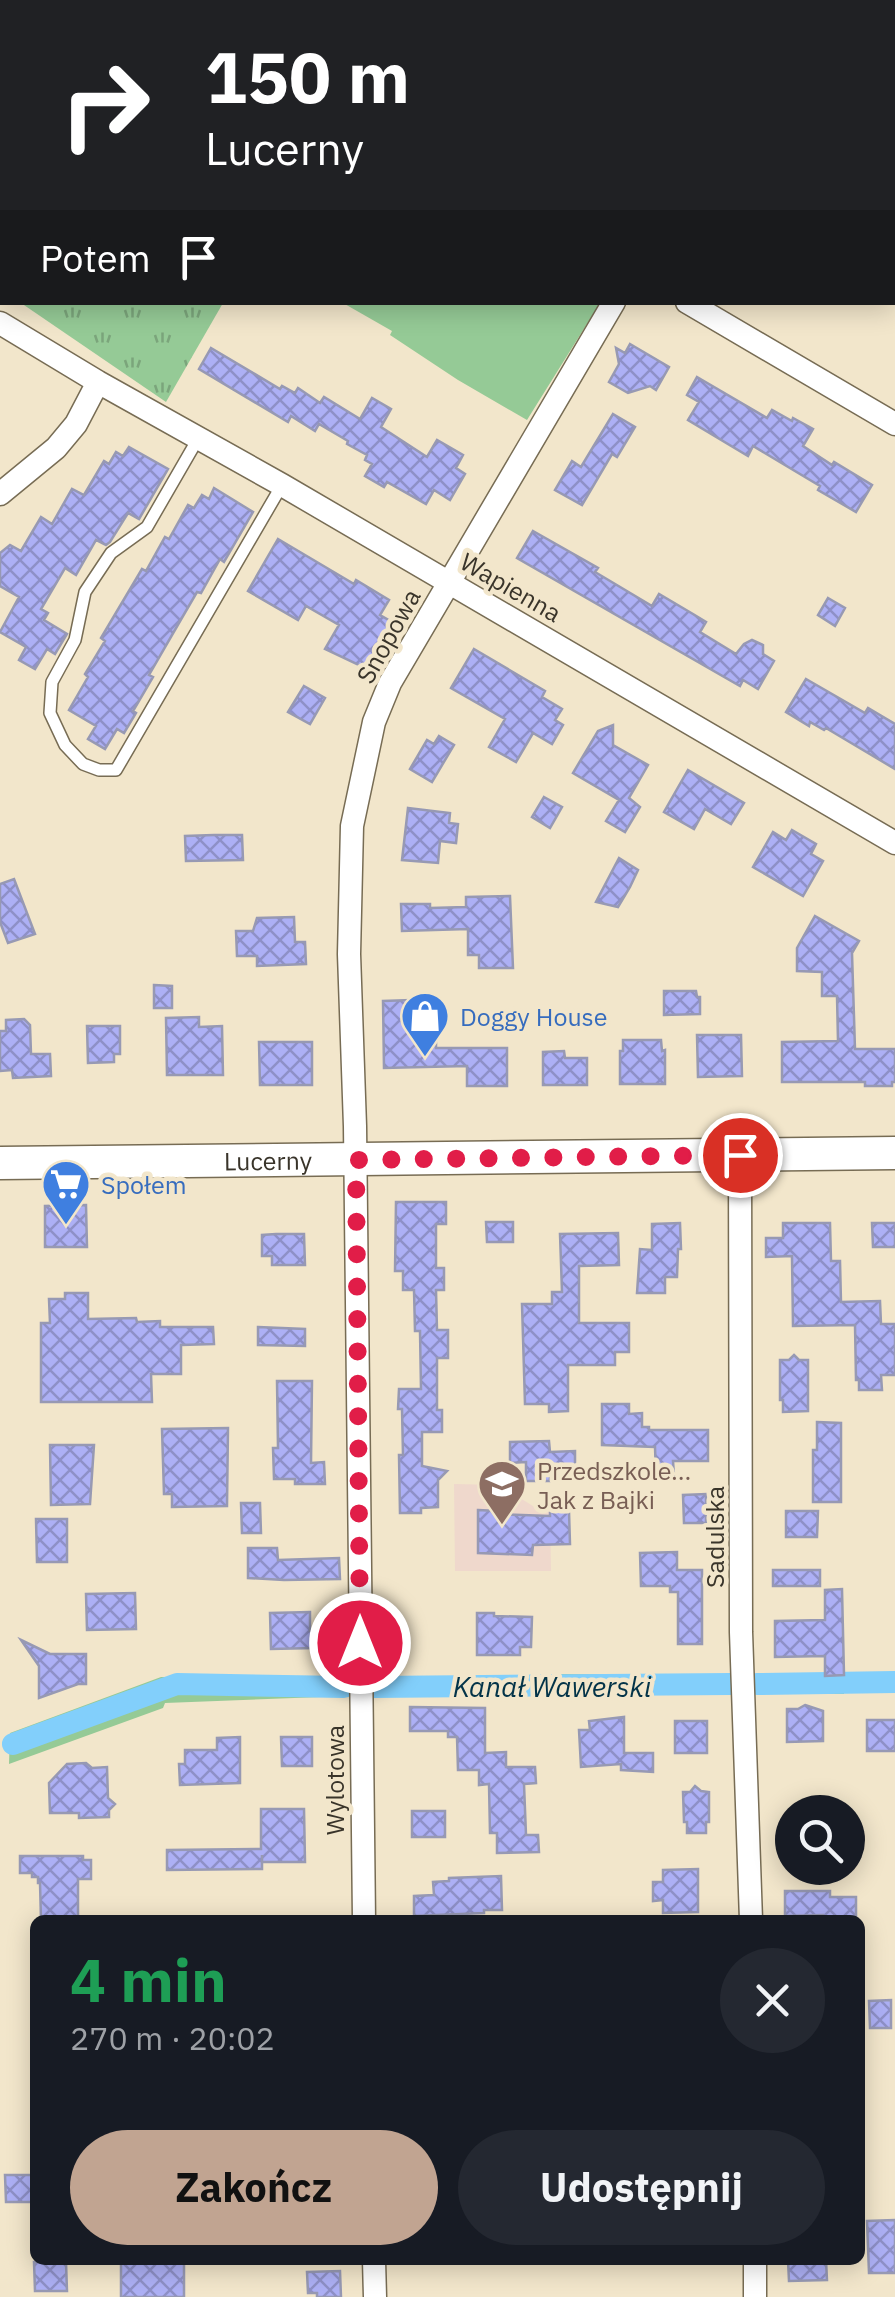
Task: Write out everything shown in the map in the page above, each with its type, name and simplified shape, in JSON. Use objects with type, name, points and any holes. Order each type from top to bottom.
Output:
[{"type":"street","name":"Snopowa","points":[[356,1160],[349,954],[352,826],[374,722],[390,683],[612,305]]},
{"type":"street","points":[[693,305],[895,424]]},
{"type":"street","name":"Wapienna","points":[[0,323],[895,843]]},
{"type":"street","points":[[0,494],[56,448],[76,424],[98,382]]},
{"type":"street","name":"Lucerny","points":[[0,1163],[895,1153]]},
{"type":"street","name":"Sadulska","points":[[740,1155],[741,1632],[751,1915]]},
{"type":"street","name":"Wylotowa","points":[[356,1160],[364,1915]]},
{"type":"street","points":[[374,2265],[375,2297]]},
{"type":"street","points":[[755,2265],[756,2297]]},
{"type":"lane","points":[[198,437],[147,527],[111,553],[85,592],[75,640],[52,682],[50,713],[65,745],[83,764],[99,770],[116,770],[282,485]]},
{"type":"shaded area","name":"Przedszkole... Jak z Bajki","points":[[454,1484],[499,1485],[541,1511],[550,1511],[551,1571],[455,1571]]},
{"type":"green space","points":[[24,305],[222,305],[166,402]]},
{"type":"green space","points":[[346,305],[599,305],[527,420],[458,380],[390,335],[392,331]]},
{"type":"green space","points":[[553,1674],[731,1675],[731,1695],[371,1694],[371,1681],[552,1679]]},
{"type":"green space","points":[[895,1674],[895,1691],[761,1693],[760,1677]]},
{"type":"green space","points":[[161,1677],[348,1677],[348,1696],[165,1703],[163,1708],[9,1764],[10,1733]]},
{"type":"building","points":[[630,344],[669,367],[656,390],[650,386],[628,393],[609,382],[619,364],[616,348],[625,353]]},
{"type":"building","points":[[211,348],[280,389],[282,386],[295,393],[298,388],[320,403],[324,397],[360,419],[372,398],[391,409],[381,427],[427,457],[437,440],[463,455],[456,468],[465,474],[450,500],[434,490],[426,504],[387,482],[384,487],[365,476],[372,464],[365,460],[367,455],[347,444],[348,441],[319,424],[315,431],[291,416],[288,422],[199,369]]},
{"type":"building","points":[[697,377],[767,418],[772,410],[813,429],[803,446],[872,485],[856,512],[753,446],[748,456],[688,420],[699,402],[687,395]]},
{"type":"building","points":[[613,414],[635,427],[617,457],[612,454],[582,505],[555,490],[572,461],[581,467]]},
{"type":"building","points":[[129,447],[168,469],[139,519],[128,513],[110,542],[106,545],[96,540],[76,575],[65,568],[41,609],[48,613],[44,620],[67,634],[55,654],[47,649],[35,669],[19,660],[26,647],[0,632],[19,597],[0,586],[0,553],[10,545],[21,551],[41,517],[52,524],[72,489],[84,495],[104,461],[109,464],[116,452],[123,456]]},
{"type":"building","points":[[214,488],[253,512],[224,562],[220,559],[201,593],[197,592],[149,675],[153,677],[124,733],[117,729],[105,749],[88,739],[96,726],[69,710],[105,641],[101,638],[142,569],[146,571],[165,537],[169,539],[188,505],[194,508],[202,495],[209,499]]},
{"type":"building","points":[[533,531],[598,568],[595,572],[652,606],[659,594],[693,614],[706,622],[700,632],[736,654],[752,640],[763,645],[763,654],[774,661],[758,689],[743,680],[740,686],[517,558]]},
{"type":"building","points":[[278,539],[389,600],[380,615],[392,622],[365,668],[325,649],[339,625],[306,606],[298,620],[248,591]]},
{"type":"building","points":[[828,598],[845,608],[835,626],[818,615]]},
{"type":"building","points":[[474,649],[545,691],[542,697],[562,709],[555,720],[563,725],[552,744],[533,733],[516,762],[489,747],[505,719],[451,688]]},
{"type":"building","points":[[806,679],[865,713],[868,708],[895,724],[895,769],[826,728],[810,722],[809,726],[786,712]]},
{"type":"building","points":[[304,686],[325,698],[310,724],[288,712]]},
{"type":"building","points":[[613,725],[613,745],[648,765],[629,798],[640,807],[625,832],[606,821],[619,800],[573,773],[598,731]]},
{"type":"building","points":[[439,736],[454,745],[432,782],[410,769],[427,740],[434,744]]},
{"type":"building","points":[[688,770],[744,803],[731,824],[705,809],[694,829],[664,812]]},
{"type":"building","points":[[544,797],[562,807],[550,828],[532,817]]},
{"type":"building","points":[[408,808],[450,813],[449,823],[458,824],[456,843],[440,841],[438,863],[402,860]]},
{"type":"building","points":[[792,830],[816,844],[811,854],[823,861],[803,896],[753,867],[773,832],[786,840]]},
{"type":"building","points":[[242,835],[243,860],[186,861],[185,836]]},
{"type":"building","points":[[619,858],[638,870],[630,887],[618,907],[596,902]]},
{"type":"building","points":[[14,879],[35,934],[8,943],[0,922],[0,884]]},
{"type":"building","points":[[510,896],[513,968],[479,968],[479,955],[468,955],[468,929],[402,931],[401,904],[466,907],[466,897]]},
{"type":"building","points":[[815,916],[859,941],[852,953],[855,1049],[895,1049],[892,1086],[865,1086],[865,1082],[782,1082],[782,1042],[838,1041],[837,996],[822,996],[822,972],[797,971],[797,948]]},
{"type":"building","points":[[294,917],[295,942],[305,942],[306,964],[257,966],[257,956],[237,956],[236,931],[253,931],[257,918]]},
{"type":"building","points":[[154,985],[172,986],[172,1008],[154,1008]]},
{"type":"building","points":[[664,991],[696,991],[700,1014],[664,1015]]},
{"type":"building","points":[[411,1000],[412,1023],[430,1022],[430,1030],[436,1031],[436,1048],[507,1048],[507,1086],[467,1086],[467,1066],[384,1068],[383,1001]]},
{"type":"building","points":[[199,1017],[199,1027],[222,1026],[223,1075],[167,1075],[166,1018]]},
{"type":"building","points":[[24,1019],[30,1025],[31,1054],[50,1054],[51,1076],[13,1078],[12,1070],[0,1071],[0,1031],[6,1031],[6,1020]]},
{"type":"building","points":[[87,1026],[120,1026],[120,1054],[114,1054],[114,1062],[88,1063]]},
{"type":"building","points":[[697,1035],[741,1035],[742,1076],[698,1077]]},
{"type":"building","points":[[623,1040],[661,1040],[662,1051],[665,1050],[665,1084],[620,1084]]},
{"type":"building","points":[[259,1042],[312,1042],[312,1085],[260,1085]]},
{"type":"building","points":[[564,1051],[565,1058],[587,1058],[587,1085],[543,1085],[543,1052]]},
{"type":"building","points":[[396,1202],[446,1202],[446,1224],[436,1224],[436,1268],[444,1268],[444,1290],[436,1290],[437,1330],[448,1330],[448,1358],[437,1358],[437,1410],[442,1410],[442,1432],[422,1432],[422,1466],[447,1471],[438,1480],[438,1507],[421,1508],[421,1513],[400,1513],[399,1455],[403,1455],[399,1389],[421,1389],[420,1331],[415,1331],[414,1290],[403,1290],[403,1271],[395,1271]]},
{"type":"building","name":"Społem","points":[[86,1205],[87,1247],[45,1247],[45,1206]]},
{"type":"building","points":[[486,1222],[513,1222],[513,1242],[487,1242]]},
{"type":"building","points":[[680,1223],[677,1277],[665,1277],[665,1293],[637,1293],[640,1249],[652,1250],[652,1224]]},
{"type":"building","points":[[783,1223],[830,1223],[831,1261],[840,1261],[841,1302],[880,1301],[881,1324],[895,1324],[895,1375],[881,1375],[882,1390],[859,1390],[855,1325],[793,1326],[792,1256],[766,1257],[766,1238],[783,1238]]},
{"type":"building","points":[[872,1223],[895,1223],[895,1247],[873,1247]]},
{"type":"building","points":[[618,1233],[619,1265],[579,1266],[579,1323],[629,1323],[629,1352],[615,1352],[615,1365],[568,1365],[568,1411],[549,1412],[549,1404],[525,1404],[522,1304],[552,1304],[552,1292],[562,1292],[560,1234]]},
{"type":"building","points":[[304,1234],[305,1265],[272,1265],[272,1256],[262,1256],[262,1235]]},
{"type":"building","points":[[65,1293],[88,1293],[88,1319],[136,1318],[137,1322],[160,1321],[160,1327],[213,1327],[214,1344],[181,1345],[181,1374],[151,1374],[152,1402],[41,1402],[41,1323],[50,1323],[49,1299],[65,1299]]},
{"type":"building","points":[[258,1327],[305,1329],[305,1346],[258,1345]]},
{"type":"building","points":[[794,1355],[799,1360],[808,1360],[808,1411],[783,1412],[780,1360],[789,1360]]},
{"type":"building","points":[[277,1381],[312,1381],[311,1463],[324,1462],[325,1484],[274,1479],[273,1448],[278,1448]]},
{"type":"building","points":[[602,1404],[629,1404],[629,1414],[642,1413],[642,1427],[649,1430],[708,1430],[708,1461],[673,1461],[674,1475],[656,1476],[655,1447],[602,1445]]},
{"type":"building","points":[[817,1422],[841,1423],[841,1502],[813,1502]]},
{"type":"building","points":[[228,1428],[227,1506],[172,1507],[172,1494],[164,1494],[162,1429]]},
{"type":"building","points":[[549,1441],[550,1452],[575,1451],[575,1477],[526,1481],[526,1462],[510,1463],[510,1442]]},
{"type":"building","points":[[50,1445],[94,1445],[90,1504],[51,1505]]},
{"type":"building","points":[[706,1494],[706,1523],[684,1523],[683,1495]]},
{"type":"building","points":[[241,1503],[260,1503],[261,1533],[242,1533]]},
{"type":"building","points":[[478,1510],[550,1516],[550,1512],[569,1511],[570,1544],[533,1545],[532,1555],[478,1553]]},
{"type":"building","points":[[786,1511],[818,1511],[817,1537],[786,1537]]},
{"type":"building","points":[[36,1519],[67,1519],[67,1562],[37,1562]]},
{"type":"building","points":[[248,1548],[277,1548],[278,1560],[339,1558],[340,1579],[248,1578]]},
{"type":"building","points":[[677,1552],[677,1570],[702,1570],[702,1644],[678,1644],[678,1592],[670,1592],[670,1586],[641,1586],[640,1553]]},
{"type":"building","points":[[773,1570],[820,1570],[820,1586],[773,1586]]},
{"type":"building","points":[[842,1589],[844,1675],[825,1676],[825,1656],[775,1657],[775,1621],[825,1620],[825,1590]]},
{"type":"building","points":[[135,1593],[136,1629],[87,1630],[86,1594]]},
{"type":"building","points":[[310,1612],[315,1648],[271,1649],[270,1613]]},
{"type":"building","points":[[477,1613],[532,1617],[531,1647],[520,1647],[520,1655],[477,1655]]},
{"type":"building","points":[[21,1640],[50,1654],[86,1654],[86,1684],[39,1698],[39,1666]]},
{"type":"building","points":[[805,1705],[823,1711],[823,1741],[787,1742],[787,1709]]},
{"type":"building","points":[[410,1707],[485,1708],[485,1753],[506,1752],[506,1767],[535,1767],[536,1783],[524,1784],[526,1835],[538,1835],[539,1852],[497,1853],[497,1833],[490,1833],[489,1784],[479,1785],[479,1770],[458,1770],[457,1737],[448,1737],[448,1731],[410,1731]]},
{"type":"building","points":[[624,1717],[624,1753],[653,1753],[653,1772],[621,1770],[621,1764],[581,1767],[579,1730],[590,1730],[589,1721]]},
{"type":"building","points":[[867,1720],[895,1720],[895,1751],[867,1751]]},
{"type":"building","points":[[675,1721],[707,1721],[707,1753],[675,1753]]},
{"type":"building","points":[[240,1737],[240,1783],[180,1785],[179,1764],[185,1764],[185,1750],[217,1750],[217,1738]]},
{"type":"building","points":[[281,1737],[312,1737],[312,1766],[282,1766]]},
{"type":"building","points":[[86,1763],[92,1768],[107,1767],[108,1798],[115,1804],[109,1817],[79,1818],[79,1813],[50,1813],[49,1783],[67,1764]]},
{"type":"building","points":[[695,1786],[709,1792],[706,1833],[687,1833],[684,1822],[683,1792],[690,1792]]},
{"type":"building","points":[[261,1809],[304,1809],[305,1862],[262,1862],[262,1869],[167,1870],[167,1850],[261,1849]]},
{"type":"building","points":[[412,1811],[445,1811],[445,1837],[412,1837]]},
{"type":"building","points":[[20,1856],[83,1856],[83,1860],[91,1860],[91,1879],[78,1879],[78,1915],[41,1915],[38,1877],[20,1873]]},
{"type":"building","points":[[698,1869],[698,1912],[663,1913],[663,1900],[653,1901],[653,1882],[663,1882],[663,1870]]},
{"type":"building","points":[[501,1876],[502,1910],[414,1915],[414,1896],[434,1895],[433,1882]]},
{"type":"building","points":[[785,1891],[830,1891],[830,1897],[856,1897],[856,1915],[785,1915]]},
{"type":"building","points":[[891,2000],[891,2028],[870,2028],[869,2001]]},
{"type":"building","points":[[5,2175],[30,2175],[30,2202],[6,2202]]},
{"type":"building","points":[[895,2220],[895,2273],[869,2273],[867,2221]]},
{"type":"building","points":[[34,2265],[66,2265],[67,2291],[35,2291]]},
{"type":"building","points":[[121,2265],[184,2265],[184,2297],[121,2297]]},
{"type":"building","points":[[788,2265],[826,2265],[827,2280],[789,2281]]},
{"type":"building","points":[[340,2271],[341,2297],[308,2293],[307,2272]]},
{"type":"waterway","name":"Kanał Wawerski","points":[[757,1684],[895,1682]]},
{"type":"waterway","name":"Kanał Wawerski","points":[[13,1744],[177,1684],[344,1687]]},
{"type":"waterway","name":"Kanał Wawerski","points":[[373,1687],[731,1684]]},
{"type":"place","name":"Doggy House","points":[[425,1058]]},
{"type":"place","name":"Społem","points":[[66,1226]]},
{"type":"place","name":"Przedszkole... Jak z Bajki","points":[[502,1526]]},
{"type":"route","points":[[360,1643],[356,1160],[740,1155]]}]
